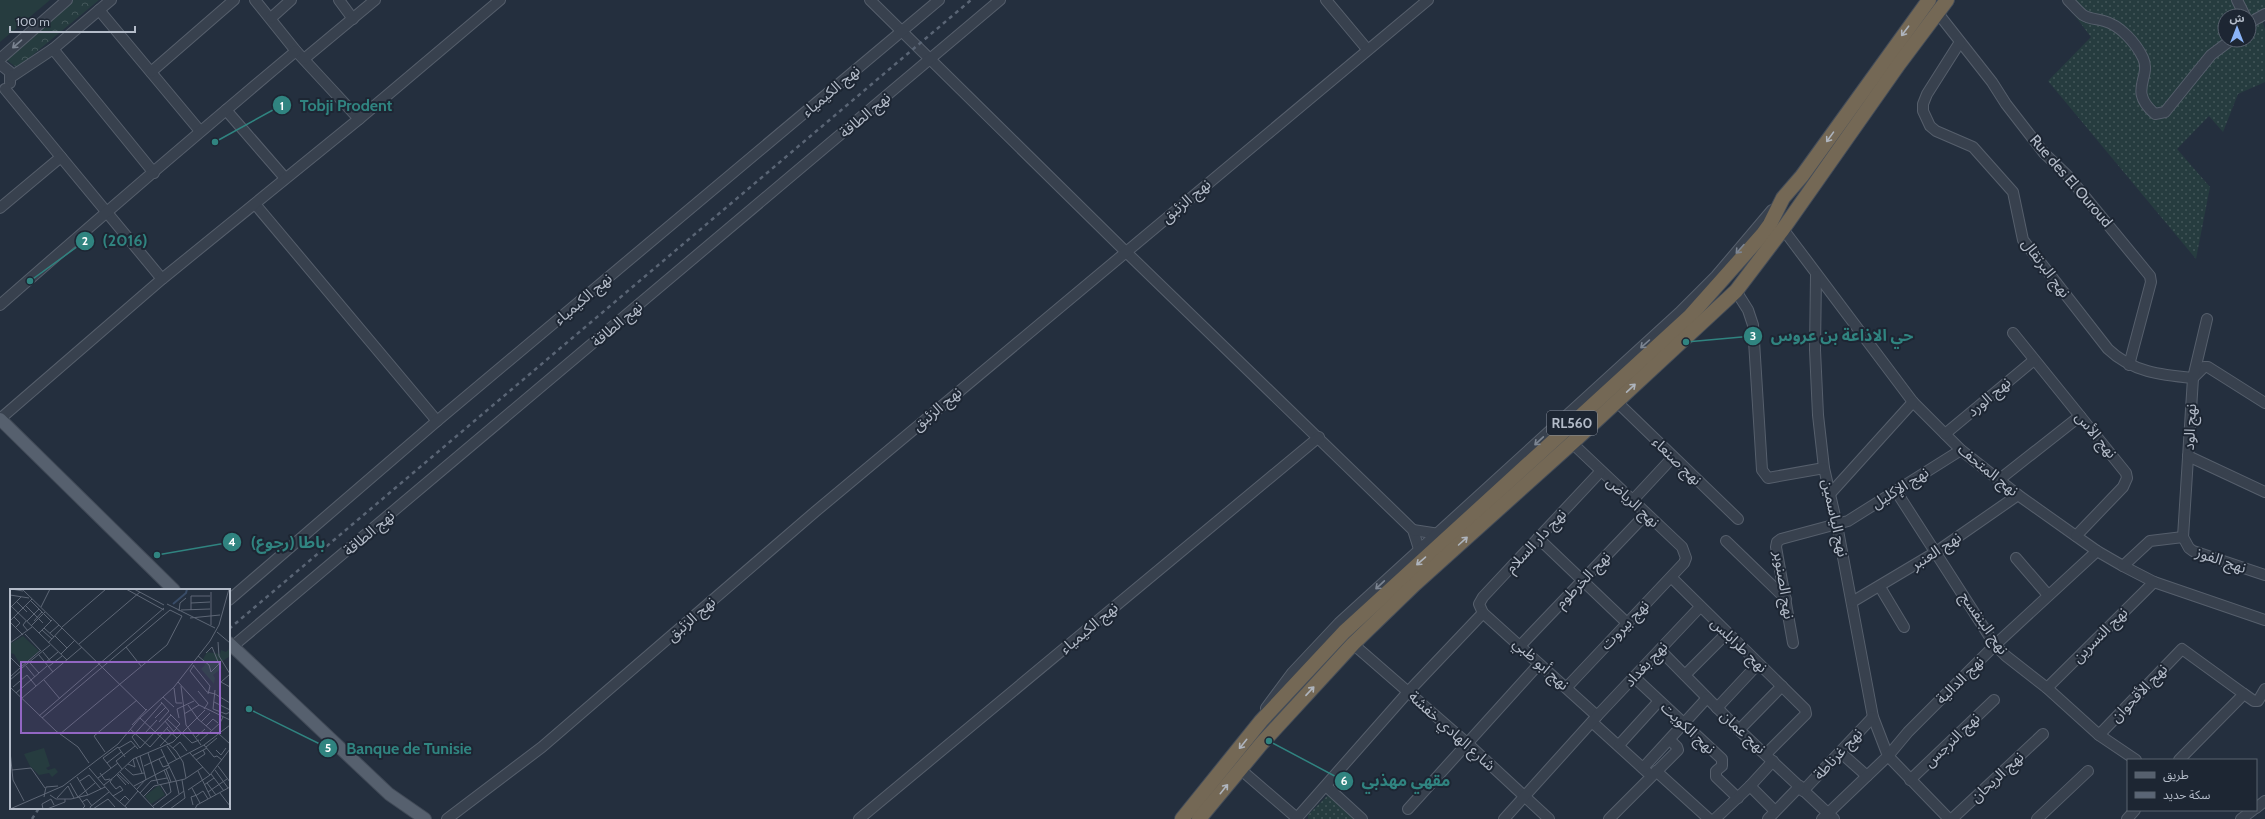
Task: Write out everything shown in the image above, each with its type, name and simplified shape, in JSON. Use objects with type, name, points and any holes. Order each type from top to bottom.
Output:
[{"type":"highway","name":"RL560","points":[[1182,819],[1261,721],[1344,632],[1690,316],[1744,257],[1770,224],[1783,198],[1806,170],[1929,0]]},
{"type":"highway","name":"RL560","points":[[1200,819],[1240,769],[1353,644],[1415,584],[1617,402],[1736,291],[1783,229],[1946,0]]},
{"type":"main road","points":[[0,419],[173,589]]},
{"type":"main road","points":[[231,645],[389,794],[425,819]]},
{"type":"street","points":[[0,59],[67,0]]},
{"type":"street","points":[[11,77],[53,49],[111,0]]},
{"type":"street","points":[[152,72],[234,0]]},
{"type":"street","points":[[255,0],[296,51],[359,119]]},
{"type":"street","points":[[270,18],[291,0]]},
{"type":"street","points":[[339,0],[353,19]]},
{"type":"street","points":[[304,59],[375,0]]},
{"type":"street","points":[[0,419],[162,278],[359,119],[500,0]]},
{"type":"street","points":[[870,0],[1125,251],[1319,436],[1413,530],[1420,549]]},
{"type":"street","name":"نهج الكيمياء","points":[[230,599],[437,421],[903,31],[938,0]]},
{"type":"street","name":"نهج الطاقة","points":[[231,645],[1000,0]]},
{"type":"street","points":[[1326,0],[1368,50]]},
{"type":"street","name":"نهج الزئبق","points":[[447,819],[542,747],[810,516],[1125,251],[1428,0]]},
{"type":"street","points":[[2068,0],[2084,15],[2114,24],[2140,52],[2144,59],[2144,66],[2140,87],[2144,102],[2155,114],[2165,112],[2211,55],[2220,48]]},
{"type":"street","points":[[99,10],[200,130]]},
{"type":"street","name":"Rue des El Ouroud","points":[[1937,12],[2044,154],[2068,176],[2150,276],[2151,282],[2128,365]]},
{"type":"street","name":"نهج البرتقال","points":[[1960,42],[1927,94],[1923,104],[1923,111],[1930,126],[1936,131],[1973,147],[2008,186],[2015,196],[2019,229],[2023,240],[2108,349],[2128,365],[2172,376],[2193,378]]},
{"type":"street","points":[[53,49],[154,173]]},
{"type":"street","points":[[0,305],[154,173],[200,130],[296,51]]},
{"type":"street","points":[[0,64],[8,68],[11,77],[11,82],[2,91],[61,157],[106,213],[162,278]]},
{"type":"street","points":[[226,110],[285,178]]},
{"type":"street","points":[[0,208],[61,157]]},
{"type":"street","points":[[1261,721],[1265,710],[1292,673],[1339,623],[1420,549],[1439,534],[1680,313],[1716,276],[1783,198]]},
{"type":"street","points":[[254,204],[437,421]]},
{"type":"street","name":"نهج المتحف","points":[[1783,229],[1816,275],[1913,402],[1961,450],[2000,479],[2018,496],[2097,551],[2123,566],[2154,582],[2265,620]]},
{"type":"street","name":"نهج الياسمين","points":[[1816,275],[1816,364],[1824,468],[1837,524],[1873,717],[1888,756]]},
{"type":"street","points":[[1736,291],[1753,325],[1762,470],[1768,478],[1824,468]]},
{"type":"street","name":"نهج الود","points":[[2183,537],[2193,378],[2207,319]]},
{"type":"street","name":"نهج الأس","points":[[2013,333],[2124,470],[2127,478],[2123,487],[2076,536]]},
{"type":"street","name":"نهج الورد","points":[[1945,434],[2034,360]]},
{"type":"street","points":[[2193,378],[2204,367],[2208,367],[2265,403]]},
{"type":"street","name":"نهج صنعاء","points":[[1617,402],[1738,519]]},
{"type":"street","points":[[1830,495],[1913,402]]},
{"type":"street","points":[[2000,479],[2080,416]]},
{"type":"street","name":"نهج الكيمياء","points":[[859,819],[1319,436]]},
{"type":"street","name":"نهج الرياض","points":[[1572,443],[1600,472],[1633,500],[1682,547],[1686,558],[1684,563]]},
{"type":"street","name":"نهج الإكليل","points":[[1837,524],[1848,521],[1961,450]]},
{"type":"street","points":[[2188,456],[2265,492]]},
{"type":"street","points":[[1633,500],[1673,457]]},
{"type":"street","name":"نهج دار السلام","points":[[1483,613],[1480,604],[1483,597],[1600,472]]},
{"type":"street","name":"نهج البنفسج","points":[[1896,491],[1995,645],[2006,656],[2047,688],[2099,735],[2135,759]]},
{"type":"street","name":"نهج العنبر","points":[[1852,602],[1880,587],[1936,552],[2018,496]]},
{"type":"street","name":"نهج الخرطوم","points":[[1520,646],[1646,514]]},
{"type":"street","name":"نهج الصنوبر","points":[[1793,643],[1776,547],[1777,542],[1781,539],[1837,524]]},
{"type":"street","points":[[1413,530],[1439,534]]},
{"type":"street","points":[[2123,566],[2150,541],[2183,537]]},
{"type":"street","name":"نهج الفوز","points":[[2183,537],[2189,548],[2193,551],[2265,575]]},
{"type":"street","points":[[1538,538],[1626,622]]},
{"type":"street","points":[[1726,541],[1786,599]]},
{"type":"street","name":"نهج الدالية","points":[[1828,817],[1888,756],[1908,732],[1995,645],[2097,551]]},
{"type":"street","points":[[2016,558],[2048,596]]},
{"type":"street","name":"نهج بيروت","points":[[1567,687],[1626,622],[1672,578],[1684,563]]},
{"type":"street","name":"نهج طرابلس","points":[[1672,578],[1806,711],[1806,714],[1770,758]]},
{"type":"street","name":"نهج النسرين","points":[[2047,688],[2154,582]]},
{"type":"street","points":[[1880,587],[1904,627]]},
{"type":"street","name":"نهج بغداد","points":[[1504,819],[1700,607]]},
{"type":"street","points":[[1240,769],[1297,819],[1408,692],[1483,613]]},
{"type":"street","name":"نهج أبو ظبي","points":[[1483,613],[1539,664],[1567,687],[1619,745],[1643,768],[1653,773],[1709,819]]},
{"type":"street","points":[[1685,675],[1727,633]]},
{"type":"street","name":"شارع الهادي خفشة","points":[[1353,644],[1373,664],[1468,744],[1549,819]]},
{"type":"street","name":"نهج الأقحوان","points":[[2099,735],[2180,650],[2184,649],[2244,694]]},
{"type":"street","name":"نهج عمان","points":[[1660,650],[1739,730],[1802,788],[1828,817]]},
{"type":"street","points":[[1408,808],[1468,744],[1539,664]]},
{"type":"street","points":[[1717,708],[1758,664]]},
{"type":"street","name":"نهج الكويت","points":[[1634,677],[1722,760],[1722,766],[1716,771],[1716,777],[1738,798]]},
{"type":"street","points":[[1739,730],[1782,686]]},
{"type":"street","points":[[2181,759],[2244,694],[2254,701],[2258,701],[2265,689]]},
{"type":"street","points":[[1643,768],[1707,698]]},
{"type":"street","name":"نهج النرجس","points":[[1910,780],[1994,700]]},
{"type":"street","points":[[1619,745],[1659,701]]},
{"type":"street","name":"نهج غرناطة","points":[[1771,815],[1840,752],[1873,717]]},
{"type":"street","name":"نهج الريحان","points":[[1950,819],[2042,734]]},
{"type":"street","points":[[1609,819],[1653,773],[1678,750],[1677,746],[1670,740]]},
{"type":"street","points":[[1840,752],[1867,776]]},
{"type":"street","points":[[1888,756],[1950,819]]},
{"type":"street","points":[[1715,819],[1750,786],[1770,758]]},
{"type":"street","points":[[2037,819],[2088,771]]},
{"type":"street","points":[[1326,786],[1362,819]]},
{"type":"street","points":[[1750,786],[1771,815]]},
{"type":"street","points":[[2257,807],[2265,801]]},
{"type":"street","points":[[2126,819],[2134,811]]},
{"type":"street","points":[[2242,819],[2252,811]]},
{"type":"green space","points":[[0,0],[50,0],[0,42]]},
{"type":"green space","points":[[73,0],[99,0],[17,68],[3,57]]},
{"type":"green space","points":[[2063,0],[2265,0],[2265,19],[2262,20],[2265,29],[2265,82],[2238,94],[2223,132],[2209,116],[2177,149],[2210,187],[2196,259],[2048,81],[2091,37]]},
{"type":"green space","points":[[1328,795],[1355,819],[1308,819],[1308,815]]},
{"type":"railway","points":[[230,628],[971,0]]},
{"type":"railway","points":[[32,819],[38,809]]},
{"type":"place","name":"Tobji Prodent","points":[[215,142]]},
{"type":"place","name":"(2016)","points":[[30,281]]},
{"type":"place","name":"حي الاذاعة بن عروس","points":[[1686,342]]},
{"type":"place","name":"باطا (رجوع)","points":[[157,555]]},
{"type":"place","name":"Banque de Tunisie","points":[[249,709]]},
{"type":"place","name":"مقهي مهذبي","points":[[1269,741]]}]
